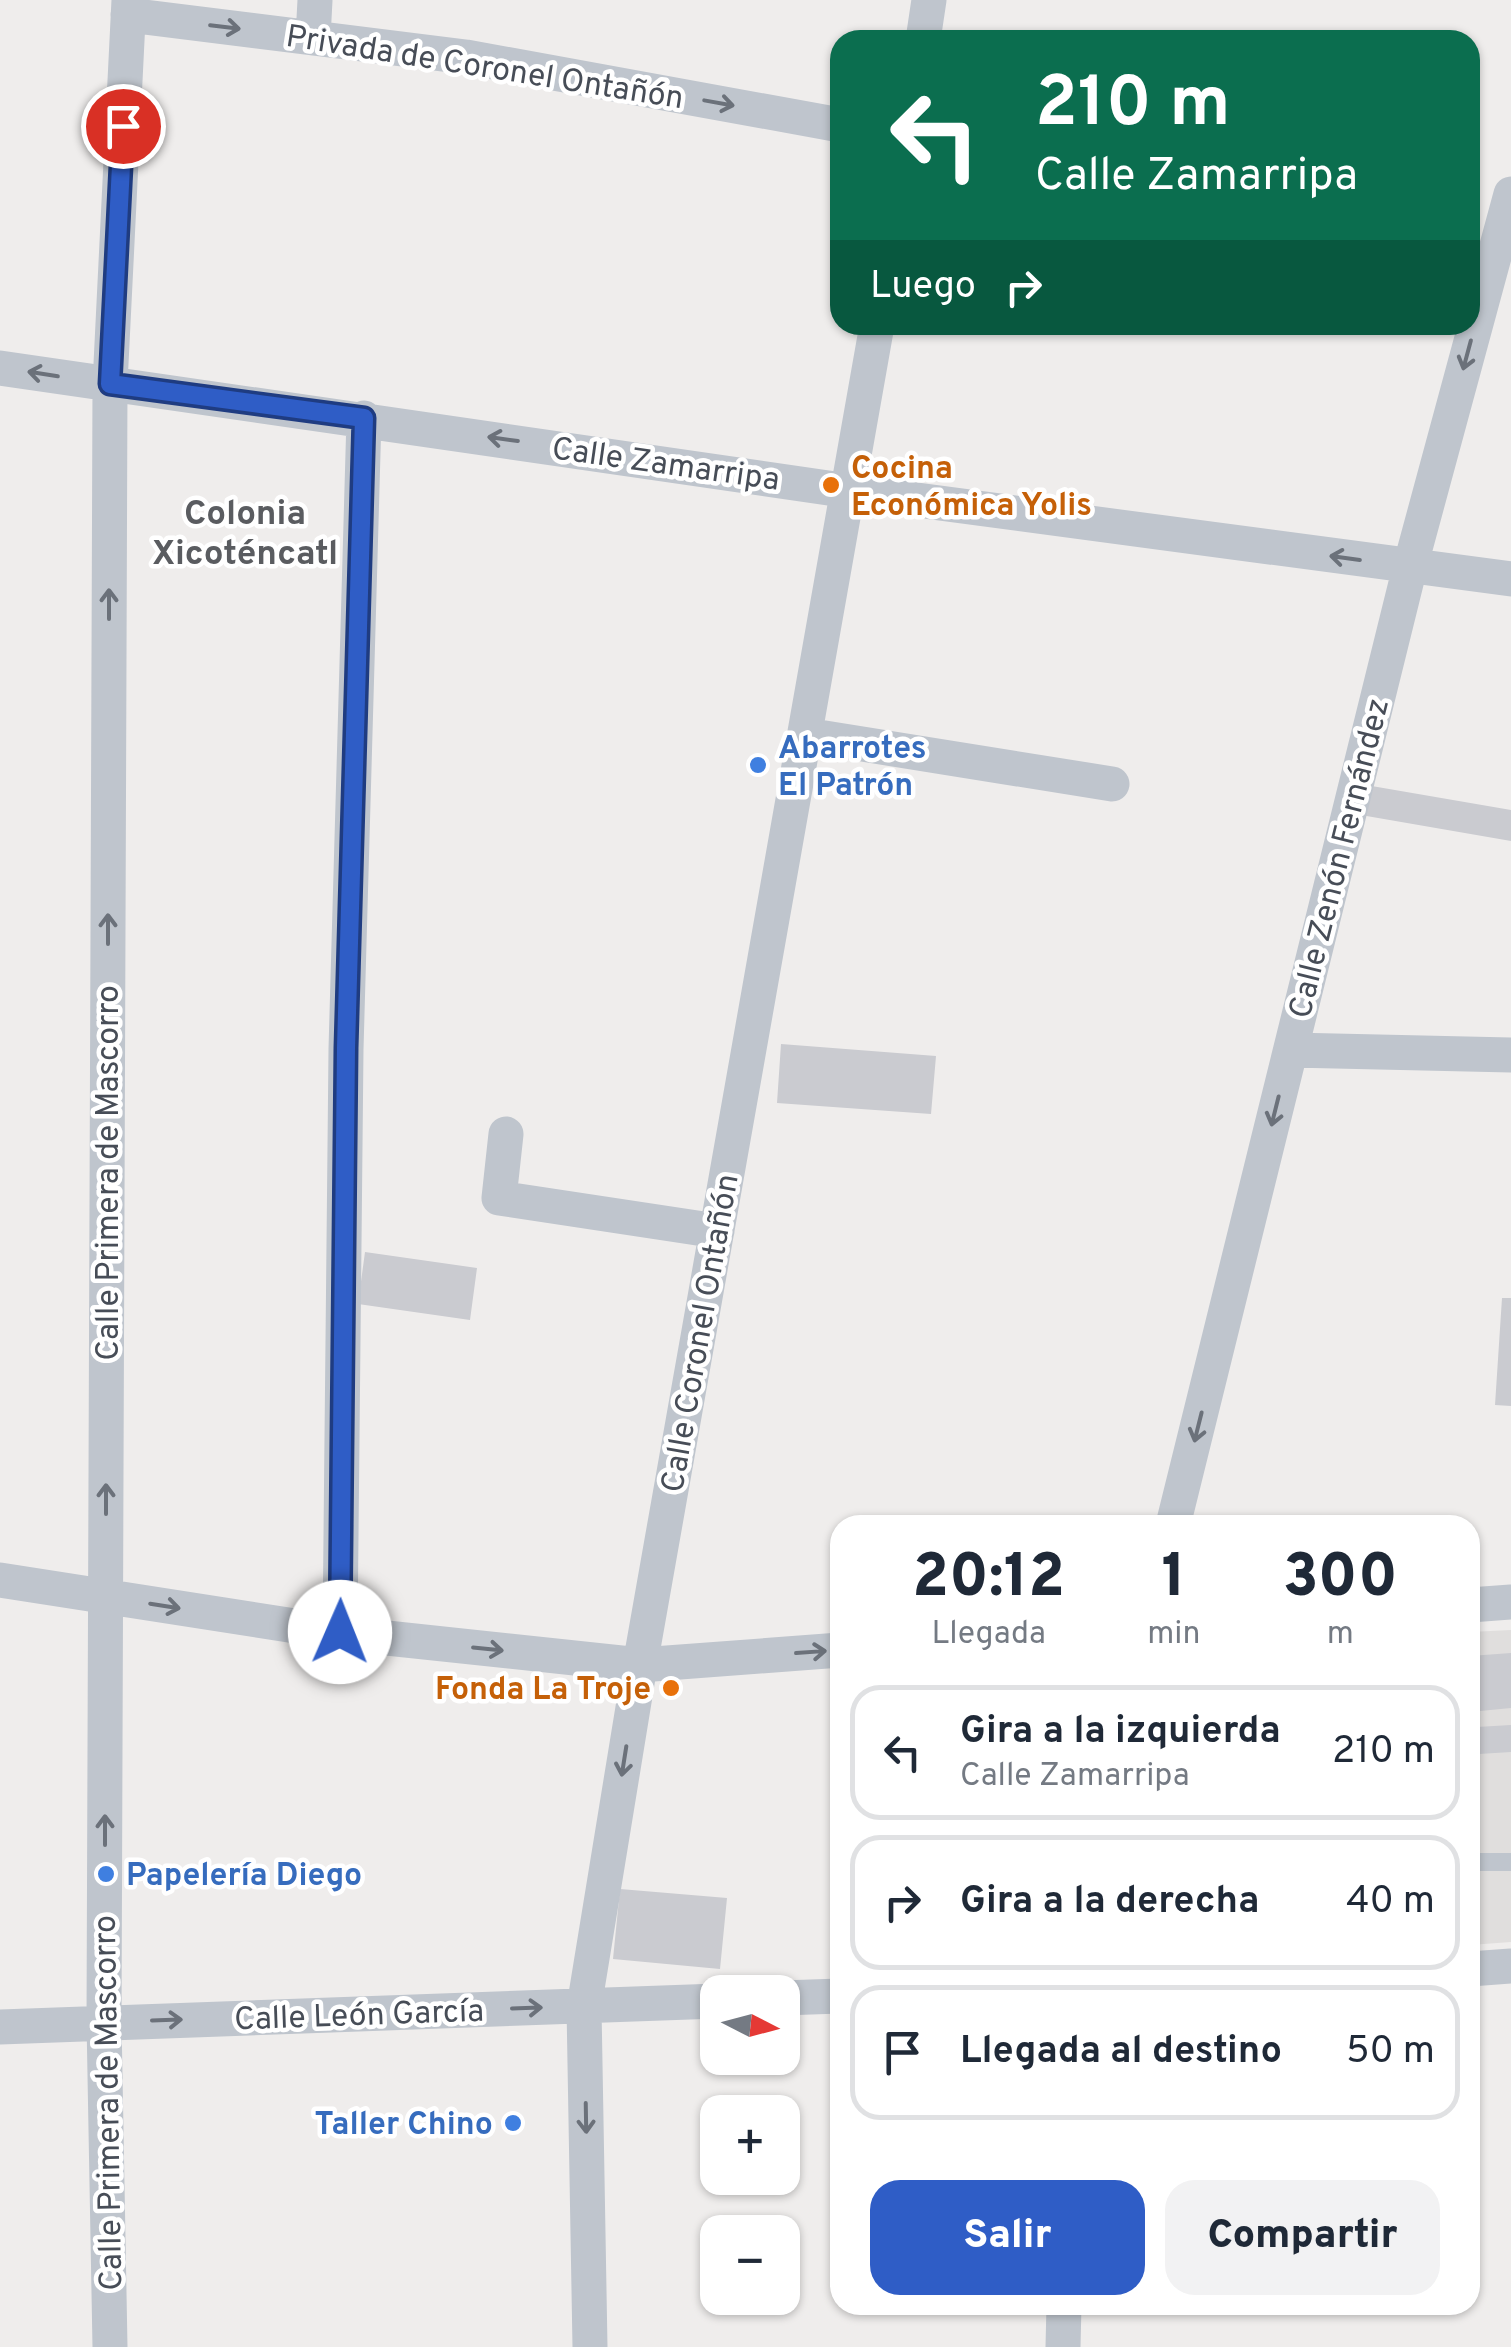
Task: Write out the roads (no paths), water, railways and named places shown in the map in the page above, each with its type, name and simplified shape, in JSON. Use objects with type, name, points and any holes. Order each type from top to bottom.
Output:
[{"type":"street","points":[[313,38],[315,0]]},
{"type":"street","points":[[924,30],[929,0]]},
{"type":"street","name":"Privada de Coronel Ontañón","points":[[129,7],[313,38],[466,57],[830,123]]},
{"type":"street","name":"Calle Primera de Mascorro","points":[[110,2347],[104,2022],[110,384],[129,7]]},
{"type":"street","name":"Calle Zenón Fernández","points":[[1480,308],[1511,194]]},
{"type":"street","name":"Calle Coronel Ontañón","points":[[590,2347],[584,2007],[640,1665],[875,335]]},
{"type":"street","name":"Calle Zenón Fernández","points":[[1176,1515],[1410,567],[1473,335]]},
{"type":"street","name":"Calle Zamarripa","points":[[0,368],[849,490],[1511,579]]},
{"type":"street","points":[[340,1632],[346,1048],[364,418]]},
{"type":"street","points":[[806,735],[1112,784]]},
{"type":"street","points":[[1290,1050],[1511,1055]]},
{"type":"street","points":[[506,1134],[499,1198],[717,1231]]},
{"type":"street","points":[[0,1580],[340,1632],[640,1665],[830,1651]]},
{"type":"street","points":[[1480,1604],[1511,1602]]},
{"type":"street","points":[[1480,1968],[1511,1966]]},
{"type":"street","points":[[800,1997],[830,1996]]},
{"type":"street","name":"Calle León García","points":[[0,2027],[700,2002]]},
{"type":"street","points":[[1062,2347],[1064,2315]]},
{"type":"lane","points":[[1480,1862],[1511,1862]]},
{"type":"place","name":"Cocina Económica Yolis","points":[[831,485]]},
{"type":"place","name":"Abarrotes El Patrón","points":[[758,765]]},
{"type":"place","name":"Fonda La Troje","points":[[671,1688]]},
{"type":"place","name":"Papelería Diego","points":[[106,1874]]},
{"type":"place","name":"Taller Chino","points":[[513,2123]]},
{"type":"district","name":"Colonia Xicoténcatl","points":[[245,532]]}]
